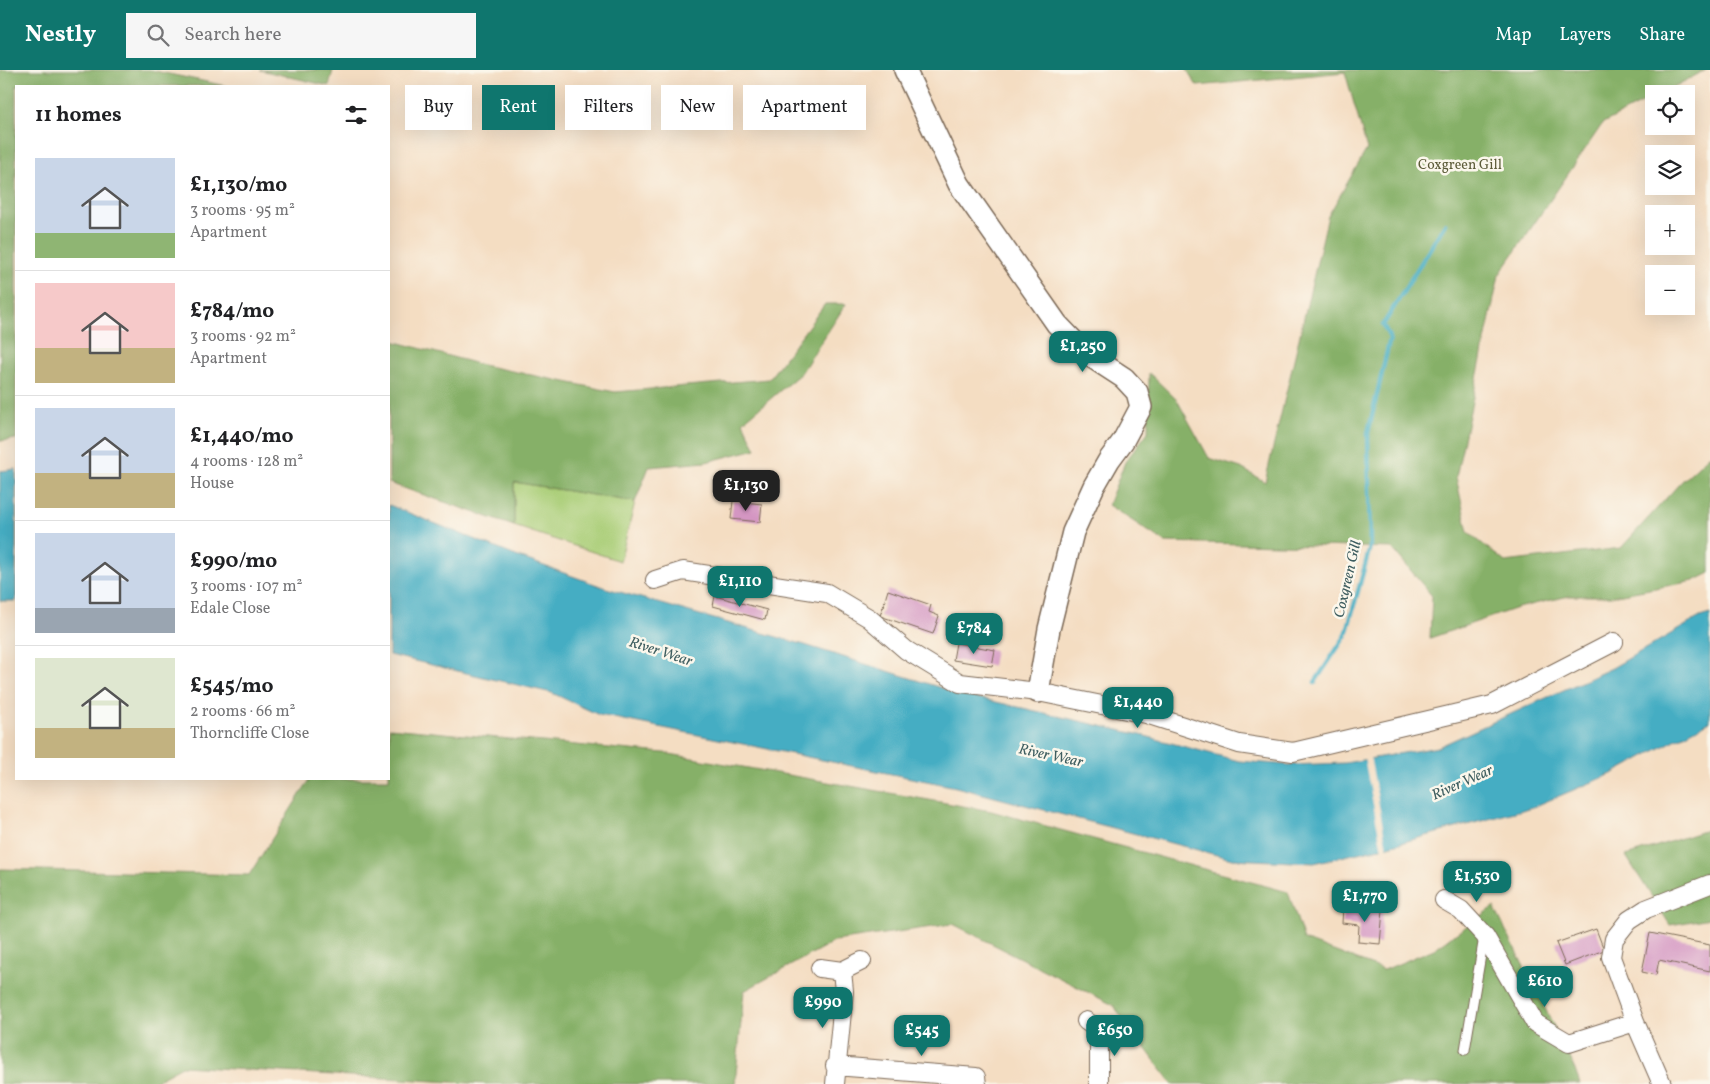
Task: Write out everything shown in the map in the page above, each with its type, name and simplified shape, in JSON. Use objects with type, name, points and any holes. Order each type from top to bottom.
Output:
[{"type":"street","points":[[905,70],[932,130],[959,184],[969,199],[1057,324],[1084,352],[1124,378],[1137,392],[1141,407],[1124,441],[1109,460],[1094,486],[1073,532],[1049,629],[1038,692]]},
{"type":"street","points":[[655,580],[683,571],[827,593],[869,618],[906,650],[960,683],[1038,692],[1146,714],[1239,744],[1293,752],[1492,705],[1614,642]]},
{"type":"street","points":[[1662,1084],[1634,1022],[1612,957],[1614,939],[1629,920],[1646,909],[1710,884]]},
{"type":"street","points":[[1444,900],[1461,910],[1485,936],[1535,1023],[1569,1043],[1634,1022]]},
{"type":"street","points":[[820,968],[842,971],[862,961]]},
{"type":"street","points":[[834,1084],[844,991],[842,971]]},
{"type":"street","points":[[1099,1084],[1100,1028]]},
{"type":"street","points":[[835,1066],[976,1077],[977,1084]]},
{"type":"lane","points":[[1466,1050],[1485,936]]},
{"type":"green space","points":[[0,70],[150,70],[221,85],[15,85],[15,439],[0,441]]},
{"type":"green space","points":[[260,70],[333,70],[329,85]]},
{"type":"green space","name":"Coxgreen Gill","points":[[1187,70],[1706,70],[1677,85],[1645,85],[1645,102],[1603,123],[1499,275],[1456,477],[1468,532],[1505,562],[1621,548],[1681,482],[1710,455],[1710,573],[1694,581],[1611,596],[1569,596],[1517,608],[1430,638],[1432,596],[1392,548],[1165,542],[1108,505],[1125,462],[1148,432],[1149,373],[1177,400],[1209,458],[1241,468],[1265,482],[1328,216],[1367,149],[1345,72],[1197,86]]},
{"type":"green space","points":[[825,304],[846,304],[801,373],[743,422],[756,449],[706,462],[649,467],[635,502],[514,482],[514,526],[390,483],[390,340],[482,365],[615,392],[769,379]]},
{"type":"green space","points":[[514,482],[635,502],[620,561],[514,526]]},
{"type":"green space","points":[[390,728],[664,753],[991,811],[1288,892],[1304,940],[1384,970],[1434,949],[1494,907],[1572,1062],[1580,1084],[1172,1084],[1113,1005],[953,924],[835,941],[744,991],[735,1084],[485,1084],[182,1066],[149,1084],[0,1084],[0,869],[249,875],[309,780],[390,780]]},
{"type":"green space","points":[[1710,829],[1710,918],[1670,925],[1626,856]]},
{"type":"water","points":[[15,469],[15,601],[0,601],[0,471]]},
{"type":"water","name":"River Wear","points":[[390,505],[516,556],[606,588],[805,645],[961,694],[1141,735],[1239,761],[1290,765],[1345,763],[1438,747],[1612,668],[1700,617],[1710,614],[1710,721],[1614,773],[1533,807],[1389,846],[1314,863],[1232,859],[956,787],[599,715],[552,693],[390,655]]},
{"type":"pier","points":[[1370,756],[1387,849],[1382,850],[1364,757]]},
{"type":"building","points":[[733,501],[762,504],[760,522],[731,519]]},
{"type":"building","points":[[888,590],[931,605],[929,612],[939,616],[933,634],[880,616]]},
{"type":"building","points":[[715,596],[767,610],[765,620],[713,606]]},
{"type":"building","points":[[956,643],[995,650],[992,666],[953,660]]},
{"type":"building","points":[[1343,906],[1383,910],[1380,944],[1358,942],[1359,925],[1342,923]]},
{"type":"building","points":[[1596,929],[1604,950],[1565,965],[1556,943]]},
{"type":"building","points":[[1650,933],[1710,945],[1710,971],[1659,960],[1656,975],[1642,972]]},
{"type":"waterway","name":"Coxgreen Gill","points":[[1315,682],[1346,635],[1370,547],[1368,433],[1390,338],[1383,325],[1445,224]]}]
